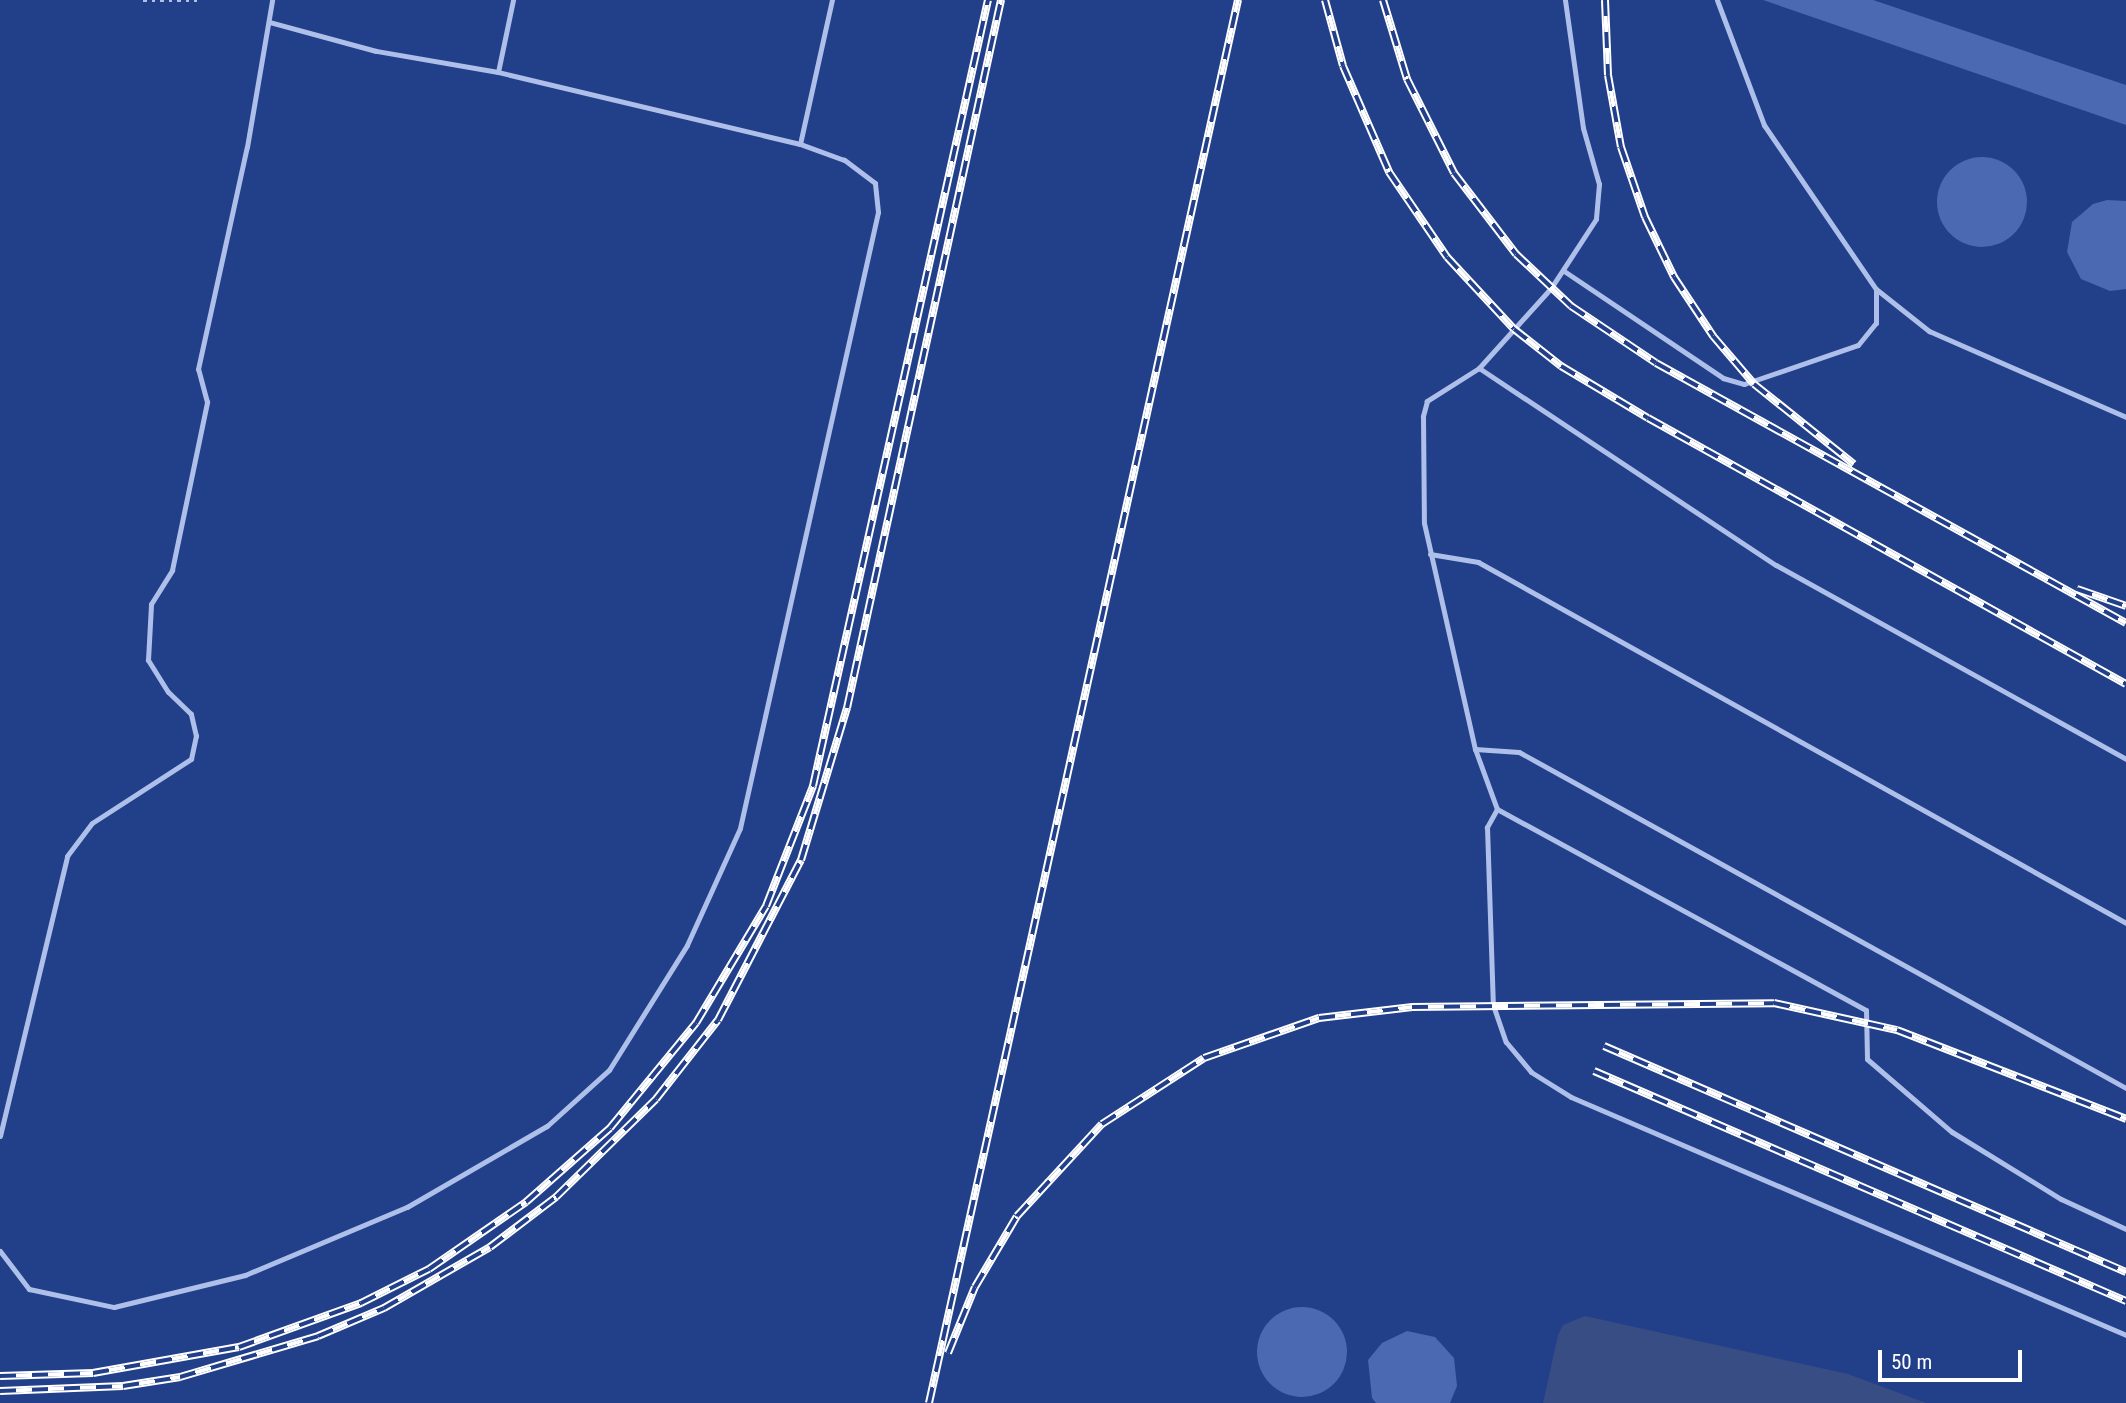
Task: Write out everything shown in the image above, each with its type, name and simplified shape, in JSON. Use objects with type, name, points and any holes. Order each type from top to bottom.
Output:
[{"type":"lane","points":[[0,1136],[67,856],[92,823],[191,759],[196,736],[191,714],[168,692],[148,660],[150,604],[172,570],[207,402],[198,369],[272,0]]},
{"type":"lane","points":[[498,72],[513,0]]},
{"type":"lane","points":[[800,144],[832,0]]},
{"type":"lane","points":[[1565,0],[1599,201],[1596,219],[1564,271],[1479,368],[1427,401],[1424,523],[1475,749],[1497,809],[1866,1010],[1867,1059],[1922,1107],[1952,1132],[2061,1199],[2126,1229]]},
{"type":"lane","points":[[1717,0],[1764,125],[1876,289],[1929,331],[2126,417]]},
{"type":"lane","points":[[0,1251],[29,1289],[114,1307],[246,1275],[407,1208],[547,1126],[609,1070],[687,945],[723,876],[740,828],[878,212],[875,183],[844,160],[800,144],[498,72],[376,51],[269,22]]},
{"type":"lane","points":[[1564,271],[1723,378],[1744,384],[1858,345],[1875,323],[1876,289]]},
{"type":"lane","points":[[1479,368],[1776,565],[2126,759]]},
{"type":"lane","points":[[1430,554],[1478,562],[2126,923]]},
{"type":"lane","points":[[1475,749],[1519,752],[2126,1088]]},
{"type":"lane","points":[[1497,809],[1487,827],[1493,1005],[1506,1042],[1531,1072],[1580,1101],[2126,1335]]},
{"type":"path","points":[[143,0],[197,0]]},
{"type":"water","points":[[1585,1316],[1848,1374],[1926,1403],[1543,1403],[1558,1335],[1563,1325]]},
{"type":"building","points":[[1763,0],[1873,0],[2126,85],[2126,125]]},
{"type":"building","points":[[1982,157],[1999,160],[2014,170],[2024,185],[2027,202],[2024,219],[2014,234],[1999,244],[1982,247],[1965,244],[1950,234],[1940,219],[1937,202],[1940,185],[1950,170],[1965,160]]},
{"type":"building","points":[[2107,200],[2126,201],[2126,289],[2110,291],[2081,279],[2067,252],[2072,222],[2093,204]]},
{"type":"building","points":[[1302,1307],[1319,1310],[1334,1320],[1344,1335],[1347,1352],[1344,1369],[1334,1384],[1319,1394],[1302,1397],[1285,1394],[1270,1384],[1260,1369],[1257,1352],[1260,1335],[1270,1320],[1285,1310]]},
{"type":"building","points":[[1407,1331],[1435,1337],[1454,1358],[1457,1386],[1450,1403],[1376,1403],[1372,1398],[1368,1360],[1382,1343]]},
{"type":"railway","points":[[0,1376],[93,1373],[239,1347],[361,1303],[429,1269],[526,1202],[610,1128],[696,1023],[766,906],[813,786],[988,0]]},
{"type":"railway","points":[[0,1391],[123,1386],[180,1377],[318,1336],[384,1308],[490,1247],[556,1197],[656,1099],[718,1020],[801,860],[847,708],[1001,0]]},
{"type":"railway","points":[[929,1403],[1238,0]]},
{"type":"railway","points":[[1325,0],[1343,66],[1389,172],[1447,257],[1514,329],[1561,366],[1648,418],[2126,684]]},
{"type":"railway","points":[[1383,0],[1407,79],[1454,173],[1516,254],[1571,306],[1656,363],[2126,623]]},
{"type":"railway","points":[[1605,0],[1608,75],[1621,147],[1645,217],[1674,277],[1713,336],[1754,384],[1854,464]]},
{"type":"railway","points":[[2077,589],[2126,606]]},
{"type":"railway","points":[[948,1353],[975,1287],[1017,1216],[1102,1124],[1204,1058],[1319,1018],[1412,1007],[1774,1003],[1897,1030],[2126,1119]]},
{"type":"railway","points":[[1604,1046],[2126,1272]]},
{"type":"railway","points":[[1594,1071],[2126,1301]]}]
